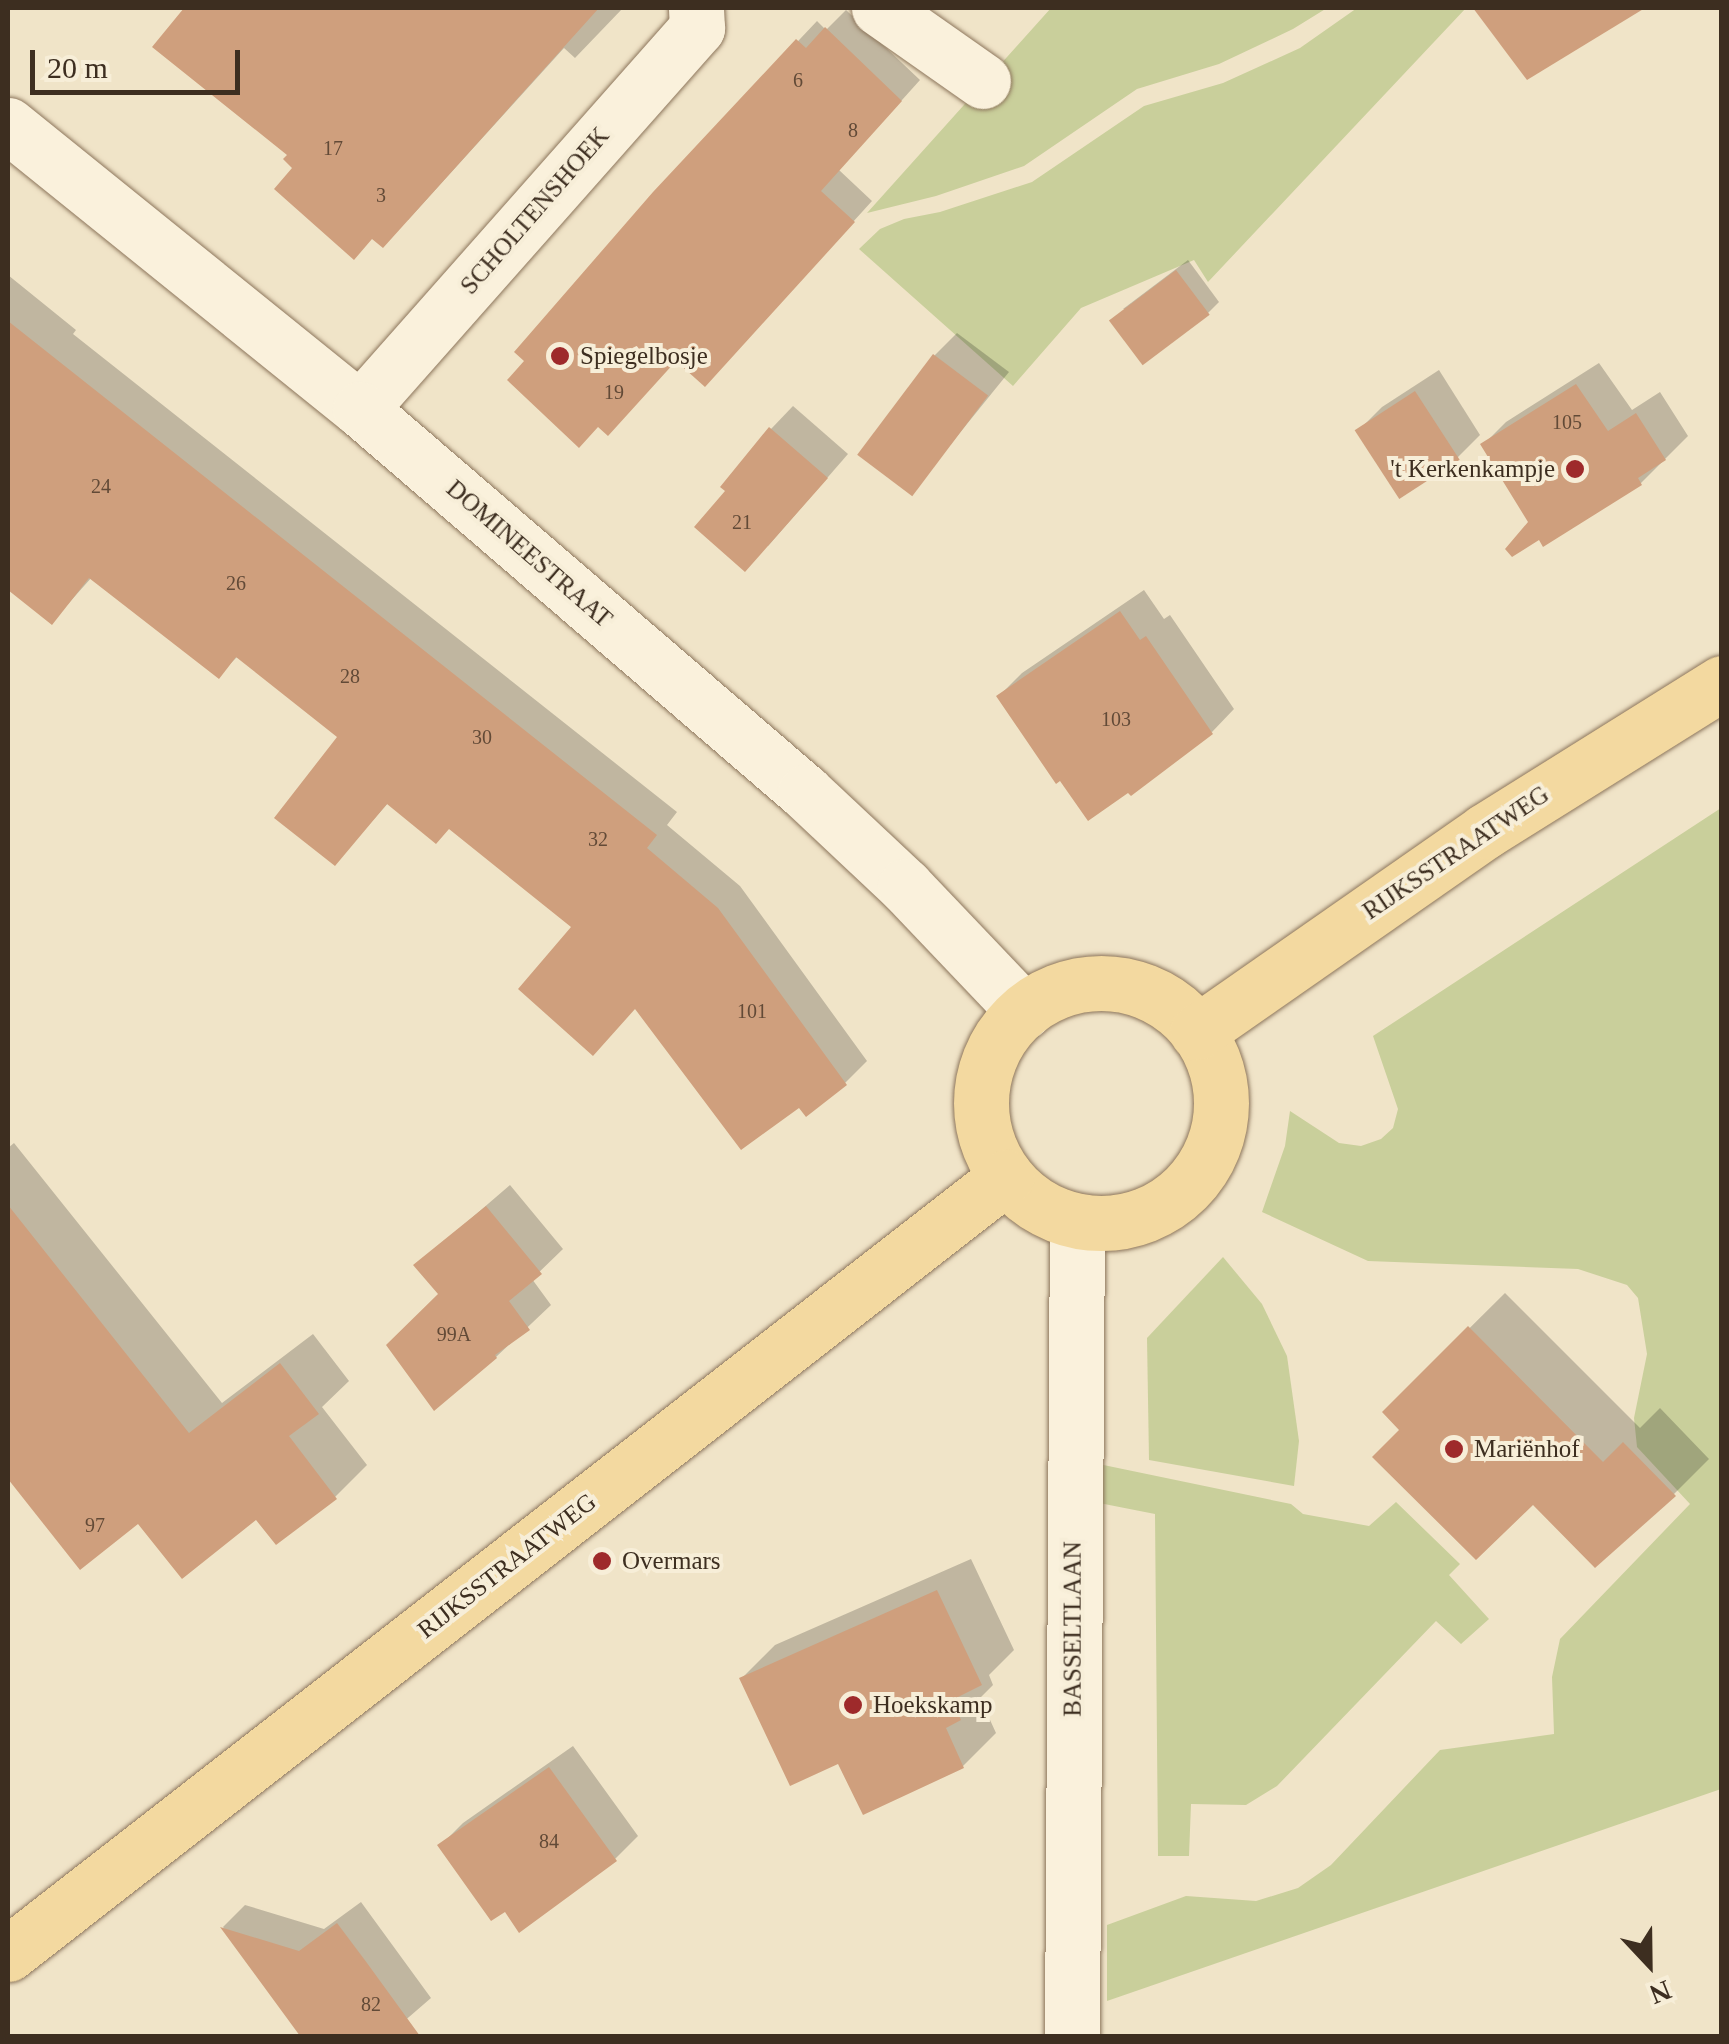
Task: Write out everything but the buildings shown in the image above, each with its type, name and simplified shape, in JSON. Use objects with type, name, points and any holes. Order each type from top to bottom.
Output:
[{"type":"main road","name":"RIJKSSTRAATWEG","points":[[1197,1032],[1485,831],[1722,683]]},
{"type":"main road","points":[[1115,984],[1160,1000],[1197,1032],[1212,1056],[1221,1113],[1216,1142],[1203,1168],[1161,1208],[1106,1223],[1077,1221],[1037,1206],[1006,1177],[985,1136],[982,1091],[995,1047],[1024,1011],[1051,994],[1082,985],[1115,984]]},
{"type":"main road","name":"RIJKSSTRAATWEG","points":[[8,1954],[1006,1177]]},
{"type":"street","name":"SCHOLTENSHOEK","points":[[360,409],[697,28],[696,8]]},
{"type":"street","points":[[879,8],[984,82]]},
{"type":"street","name":"DOMINEESTRAAT","points":[[8,126],[360,409],[805,792],[905,886],[1024,1011]]},
{"type":"street","name":"BASSELTLAAN","points":[[1072,2036],[1077,1221]]},
{"type":"green space","points":[[1051,8],[1327,8],[1219,64],[1137,89],[1024,166],[936,196],[867,213]]},
{"type":"green space","points":[[1357,8],[1466,8],[1208,282],[1194,260],[1081,308],[1013,386],[859,249],[880,229],[904,219],[940,212],[1032,182],[1144,106],[1223,83],[1300,48]]},
{"type":"green space","points":[[1721,808],[1721,1789],[1107,2001],[1107,1925],[1186,1896],[1256,1901],[1298,1888],[1331,1865],[1440,1750],[1554,1734],[1552,1677],[1560,1639],[1690,1504],[1637,1447],[1634,1418],[1647,1354],[1638,1298],[1627,1285],[1578,1269],[1368,1261],[1262,1212],[1285,1146],[1290,1111],[1339,1143],[1361,1146],[1381,1139],[1393,1128],[1398,1109],[1373,1036]]},
{"type":"green space","points":[[1223,1257],[1262,1304],[1287,1356],[1299,1441],[1294,1486],[1149,1460],[1147,1338]]},
{"type":"green space","points":[[1089,1462],[1291,1504],[1303,1514],[1369,1526],[1396,1502],[1460,1564],[1449,1575],[1489,1619],[1461,1644],[1436,1621],[1277,1786],[1246,1805],[1191,1804],[1189,1856],[1158,1856],[1155,1514],[1089,1501]]},
{"type":"place","name":"Spiegelbosje","points":[[560,356]]},
{"type":"place","name":"'t Kerkenkampje","points":[[1575,469]]},
{"type":"place","name":"Mariënhof","points":[[1454,1449]]},
{"type":"place","name":"Overmars","points":[[602,1561]]},
{"type":"place","name":"Hoekskamp","points":[[853,1705]]}]
